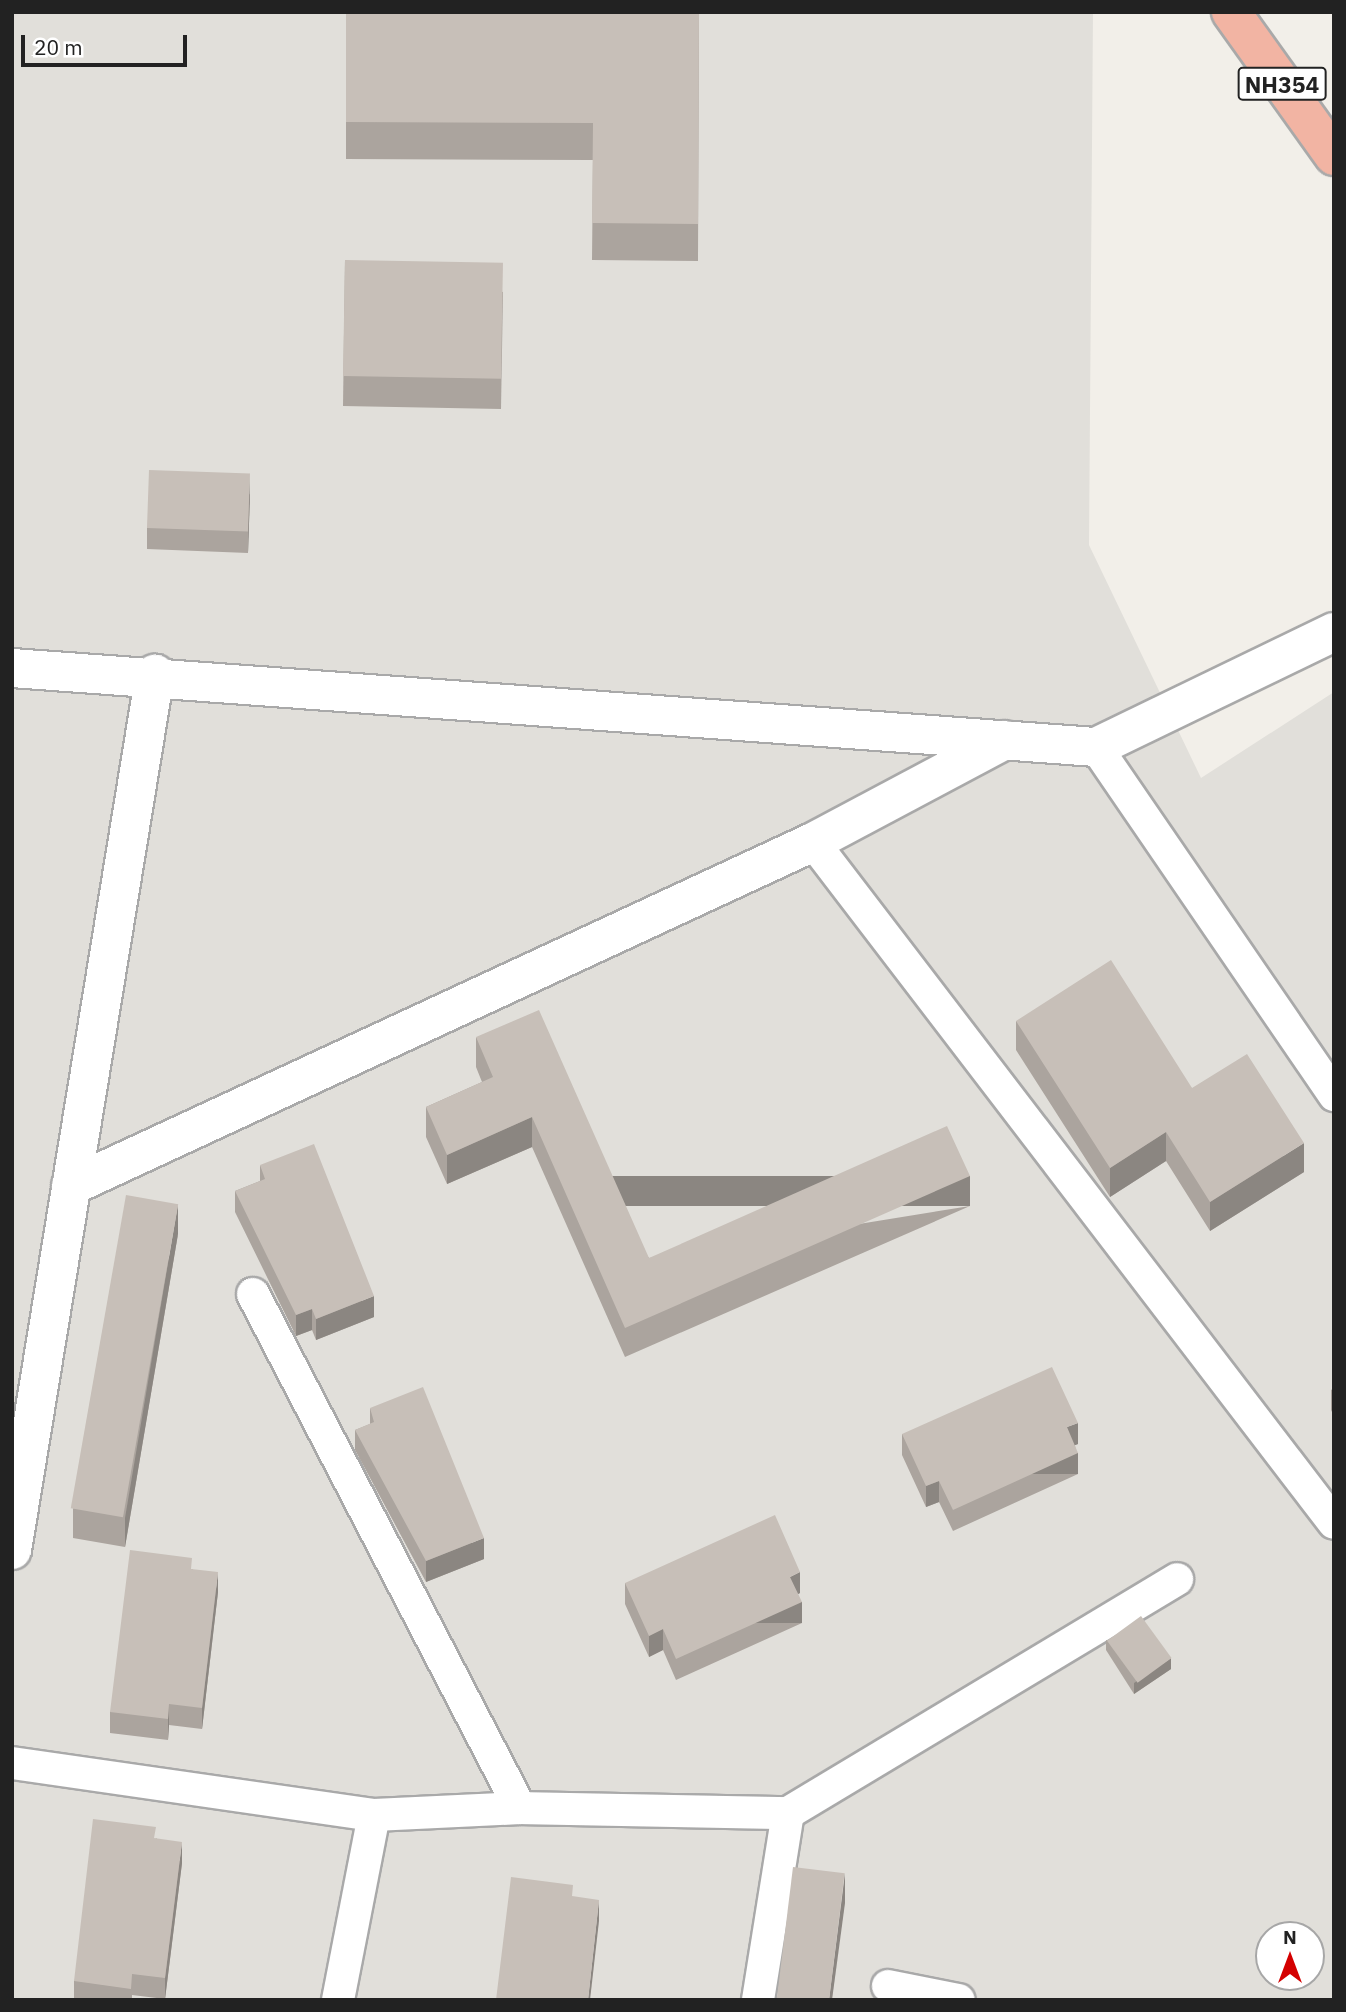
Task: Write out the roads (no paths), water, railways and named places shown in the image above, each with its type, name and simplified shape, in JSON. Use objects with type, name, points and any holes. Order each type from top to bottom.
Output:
[{"type":"highway","name":"NH354","points":[[1231,12],[1334,156]]},
{"type":"street","points":[[12,668],[155,674],[1097,747],[1334,632]]},
{"type":"street","points":[[12,1550],[155,674]]},
{"type":"street","points":[[71,1186],[813,842],[1005,740]]},
{"type":"lane","points":[[1097,747],[1334,1095]]},
{"type":"lane","points":[[813,842],[1334,1522]]},
{"type":"lane","points":[[253,1294],[520,1808]]},
{"type":"lane","points":[[12,1763],[374,1815],[520,1808],[789,1813],[1177,1579]]},
{"type":"lane","points":[[758,2000],[789,1813]]},
{"type":"lane","points":[[338,2000],[374,1815]]},
{"type":"lane","points":[[888,1986],[959,2000]]}]
